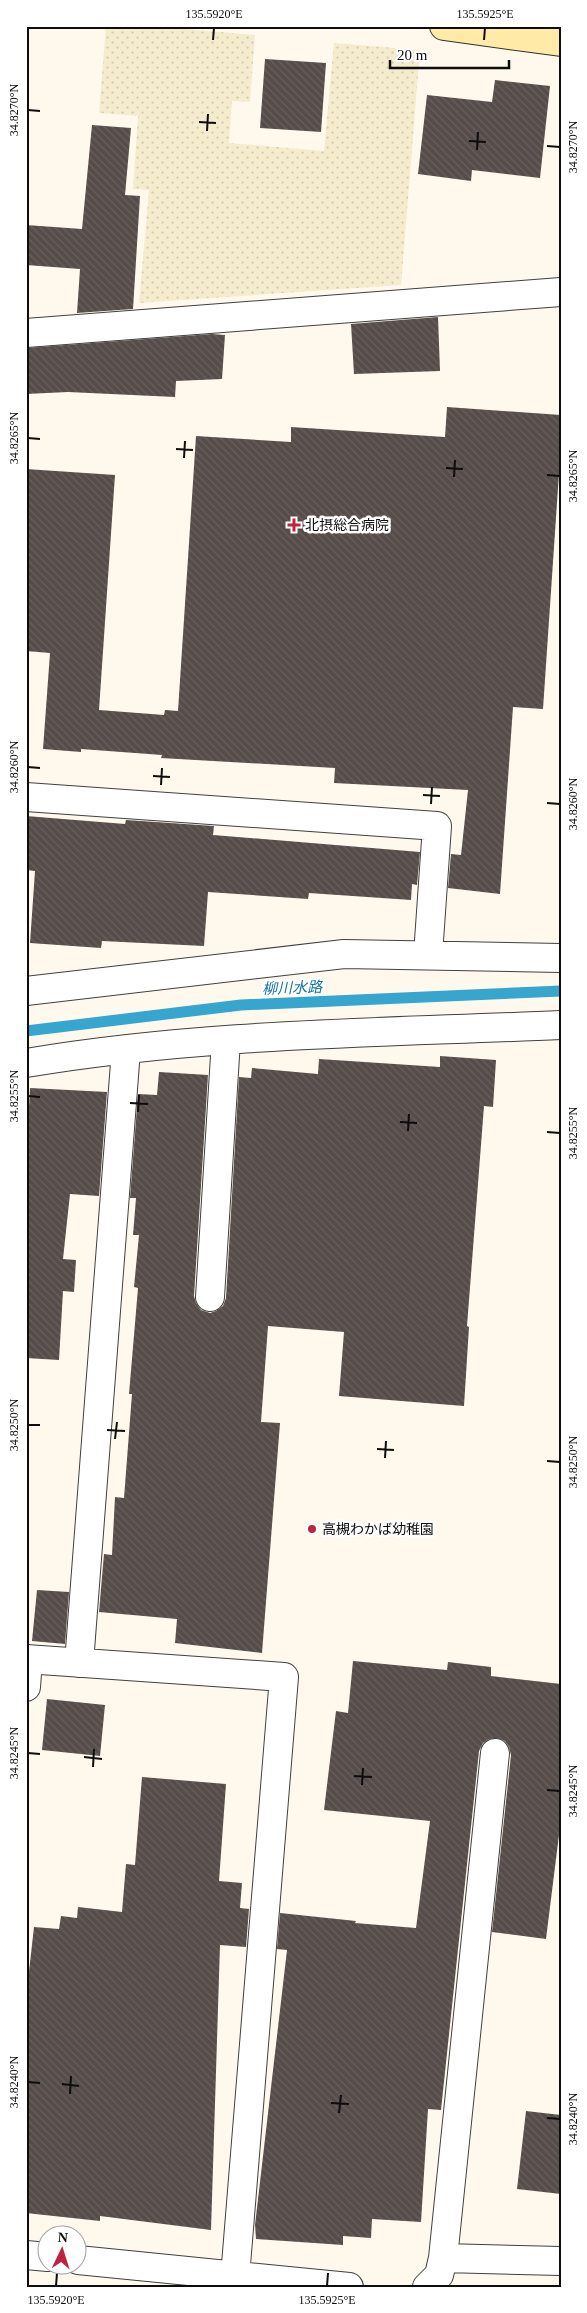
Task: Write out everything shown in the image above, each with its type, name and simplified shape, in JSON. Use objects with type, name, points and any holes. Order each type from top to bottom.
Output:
[{"type":"main road","points":[[444,26],[561,42]]},
{"type":"street","points":[[26,333],[561,292]]},
{"type":"street","points":[[26,797],[438,826],[428,955]]},
{"type":"street","points":[[26,991],[344,954],[561,958]]},
{"type":"street","points":[[26,1063],[226,1040],[561,1025]]},
{"type":"street","points":[[210,1297],[226,1040]]},
{"type":"street","points":[[79,1663],[126,1050]]},
{"type":"street","points":[[26,1687],[27,1659],[284,1677],[235,2277]]},
{"type":"street","points":[[427,2287],[439,2274],[443,2258],[495,1753]]},
{"type":"street","points":[[443,2258],[561,2261]]},
{"type":"street","points":[[88,2261],[336,2286]]},
{"type":"shaded area","points":[[106,26],[151,26],[255,35],[250,102],[232,101],[229,143],[324,151],[334,43],[420,50],[401,285],[139,303],[149,190],[133,189],[138,116],[99,113]]},
{"type":"building","points":[[265,59],[326,63],[321,132],[260,128]]},
{"type":"building","points":[[495,80],[550,86],[540,178],[472,170],[471,181],[418,174],[427,95],[492,102]]},
{"type":"building","points":[[92,125],[131,128],[125,195],[140,196],[133,309],[77,313],[80,269],[26,265],[26,225],[82,229]]},
{"type":"building","points":[[438,317],[440,371],[354,374],[351,324]]},
{"type":"building","points":[[212,334],[225,335],[222,379],[176,381],[175,397],[68,392],[26,394],[26,348]]},
{"type":"building","name":"北摂総合病院","points":[[447,407],[561,415],[561,444],[543,709],[513,707],[500,894],[448,888],[451,854],[461,855],[468,790],[334,783],[335,768],[161,758],[162,755],[81,749],[81,752],[43,749],[50,653],[26,651],[26,469],[115,475],[99,710],[164,715],[165,710],[178,711],[196,436],[291,442],[291,427],[445,437]]},
{"type":"building","points":[[26,816],[125,824],[126,820],[214,826],[213,835],[420,852],[417,885],[412,884],[411,900],[309,893],[308,899],[208,892],[204,946],[102,941],[101,948],[30,943],[35,871],[26,870]]},
{"type":"building","points":[[440,1056],[496,1060],[493,1107],[484,1106],[467,1326],[469,1327],[464,1406],[339,1396],[344,1332],[268,1326],[261,1422],[280,1423],[262,1653],[175,1643],[177,1619],[99,1612],[104,1554],[112,1555],[115,1497],[124,1498],[132,1394],[129,1394],[138,1288],[134,1287],[139,1235],[133,1235],[136,1198],[130,1198],[138,1094],[157,1095],[159,1072],[208,1075],[194,1296],[201,1310],[210,1313],[223,1306],[226,1298],[239,1077],[251,1078],[252,1068],[318,1074],[319,1059],[440,1067]]},
{"type":"building","points":[[30,1088],[107,1092],[99,1196],[70,1194],[63,1259],[76,1260],[74,1292],[63,1291],[59,1360],[26,1358],[26,1164]]},
{"type":"building","points":[[37,1590],[69,1592],[65,1644],[32,1641]]},
{"type":"building","points":[[353,1661],[447,1670],[448,1662],[491,1667],[491,1676],[561,1684],[561,1819],[546,1939],[492,1932],[511,1755],[505,1741],[497,1738],[489,1739],[483,1743],[479,1751],[441,2110],[428,2109],[421,2222],[372,2219],[371,2238],[343,2236],[343,2245],[256,2239],[255,2225],[287,1950],[277,1949],[280,1913],[356,1921],[355,1923],[416,1928],[430,1821],[324,1810],[336,1711],[348,1713]]},
{"type":"building","points":[[47,1699],[105,1705],[100,1756],[42,1750]]},
{"type":"building","points":[[142,1777],[226,1784],[219,1881],[242,1883],[240,1908],[249,1909],[246,1947],[220,1945],[211,2230],[100,2216],[100,2221],[26,2213],[26,1998],[34,1927],[59,1929],[61,1916],[77,1918],[78,1907],[122,1912],[126,1864],[135,1865]]},
{"type":"building","points":[[526,2111],[561,2115],[561,2194],[517,2189]]},
{"type":"waterway","name":"柳川水路","points":[[26,1031],[241,1005],[561,991]]},
{"type":"place","name":"北摂総合病院","points":[[294,525]]},
{"type":"place","name":"高槻わかば幼稚園","points":[[312,1529]]}]
